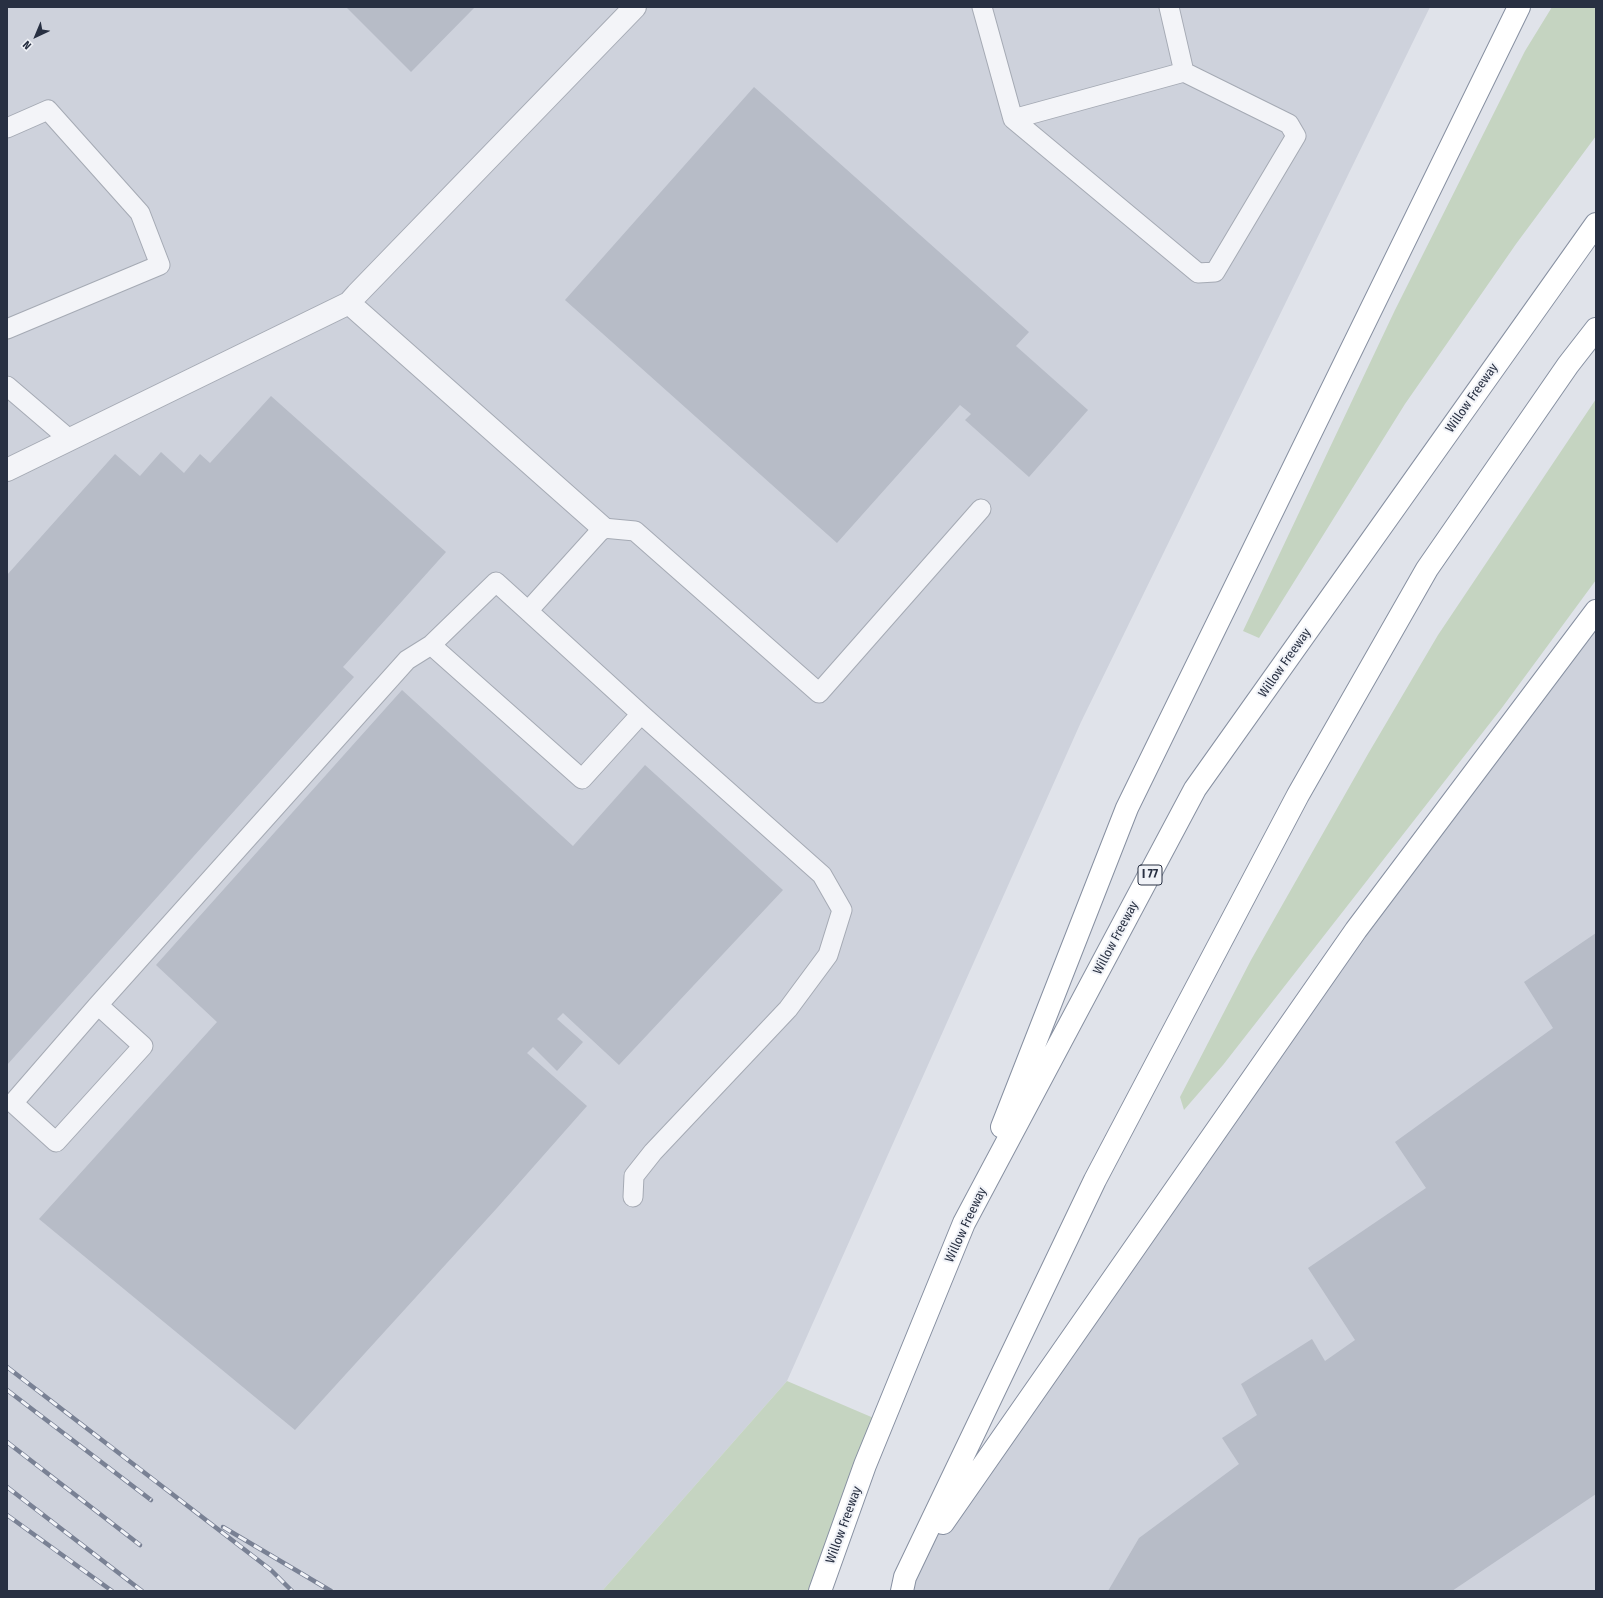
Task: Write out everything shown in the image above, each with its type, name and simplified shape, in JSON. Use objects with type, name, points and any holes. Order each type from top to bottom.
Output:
[{"type":"highway","points":[[964,1223],[1126,808],[1519,7]]},
{"type":"highway","name":"Willow Freeway","points":[[820,1591],[865,1464],[964,1223],[1195,789],[1596,224]]},
{"type":"highway","points":[[903,1584],[1095,1180],[1298,795],[1427,569],[1568,365],[1596,328]]},
{"type":"highway","points":[[903,1584],[1356,930],[1596,611]]},
{"type":"street","points":[[7,470],[349,303],[635,7]]},
{"type":"street","points":[[349,303],[603,528]]},
{"type":"lane","points":[[982,7],[1013,119],[1198,273],[1215,272],[1296,136],[1289,124],[1184,72],[1013,119]]},
{"type":"lane","points":[[1169,7],[1184,72]]},
{"type":"lane","points":[[7,128],[48,110],[140,213],[160,266],[7,329]]},
{"type":"lane","points":[[7,386],[69,439]]},
{"type":"lane","points":[[528,611],[603,528],[634,531],[819,693],[981,509]]},
{"type":"lane","points":[[98,1005],[143,1046],[56,1142],[13,1103],[98,1005],[407,660],[431,645],[496,582],[641,714],[822,875],[842,910],[828,955],[824,961],[788,1009],[652,1152],[634,1176],[633,1197]]},
{"type":"lane","points":[[431,645],[582,779],[641,714]]},
{"type":"shaded area","points":[[7,7],[1430,7],[1081,722],[787,1381],[602,1591],[7,1591]]},
{"type":"shaded area","points":[[1596,611],[1596,1591],[902,1591],[905,1577]]},
{"type":"green space","points":[[1552,7],[1596,7],[1596,136],[1516,244],[1405,404],[1259,638],[1243,631],[1395,310],[1525,51]]},
{"type":"green space","points":[[1596,399],[1596,580],[1501,709],[1223,1065],[1184,1110],[1180,1097],[1251,960],[1368,754],[1438,635]]},
{"type":"green space","points":[[787,1381],[883,1422],[820,1591],[602,1591]]},
{"type":"building","points":[[346,7],[475,7],[411,72]]},
{"type":"building","points":[[754,87],[1029,332],[1016,346],[1088,410],[1029,477],[965,420],[971,414],[960,405],[837,543],[565,300]]},
{"type":"building","points":[[271,396],[446,552],[343,667],[354,677],[7,1065],[7,575],[115,454],[140,476],[161,452],[184,473],[200,454],[210,463]]},
{"type":"building","points":[[402,690],[573,846],[645,765],[783,890],[619,1065],[563,1013],[557,1019],[583,1042],[557,1071],[533,1047],[527,1053],[587,1106],[497,1208],[295,1430],[39,1219],[217,1022],[156,965]]},
{"type":"building","points":[[1596,933],[1596,1494],[1452,1591],[1108,1591],[1139,1538],[1239,1464],[1222,1438],[1257,1415],[1241,1384],[1312,1339],[1325,1361],[1355,1340],[1308,1268],[1426,1188],[1395,1142],[1553,1028],[1524,982]]},
{"type":"railway","points":[[7,1367],[271,1570],[292,1591]]},
{"type":"railway","points":[[7,1390],[151,1500]]},
{"type":"railway","points":[[7,1442],[140,1545]]},
{"type":"railway","points":[[7,1487],[142,1591]]},
{"type":"railway","points":[[7,1515],[112,1591]]},
{"type":"railway","points":[[223,1527],[331,1591]]}]
